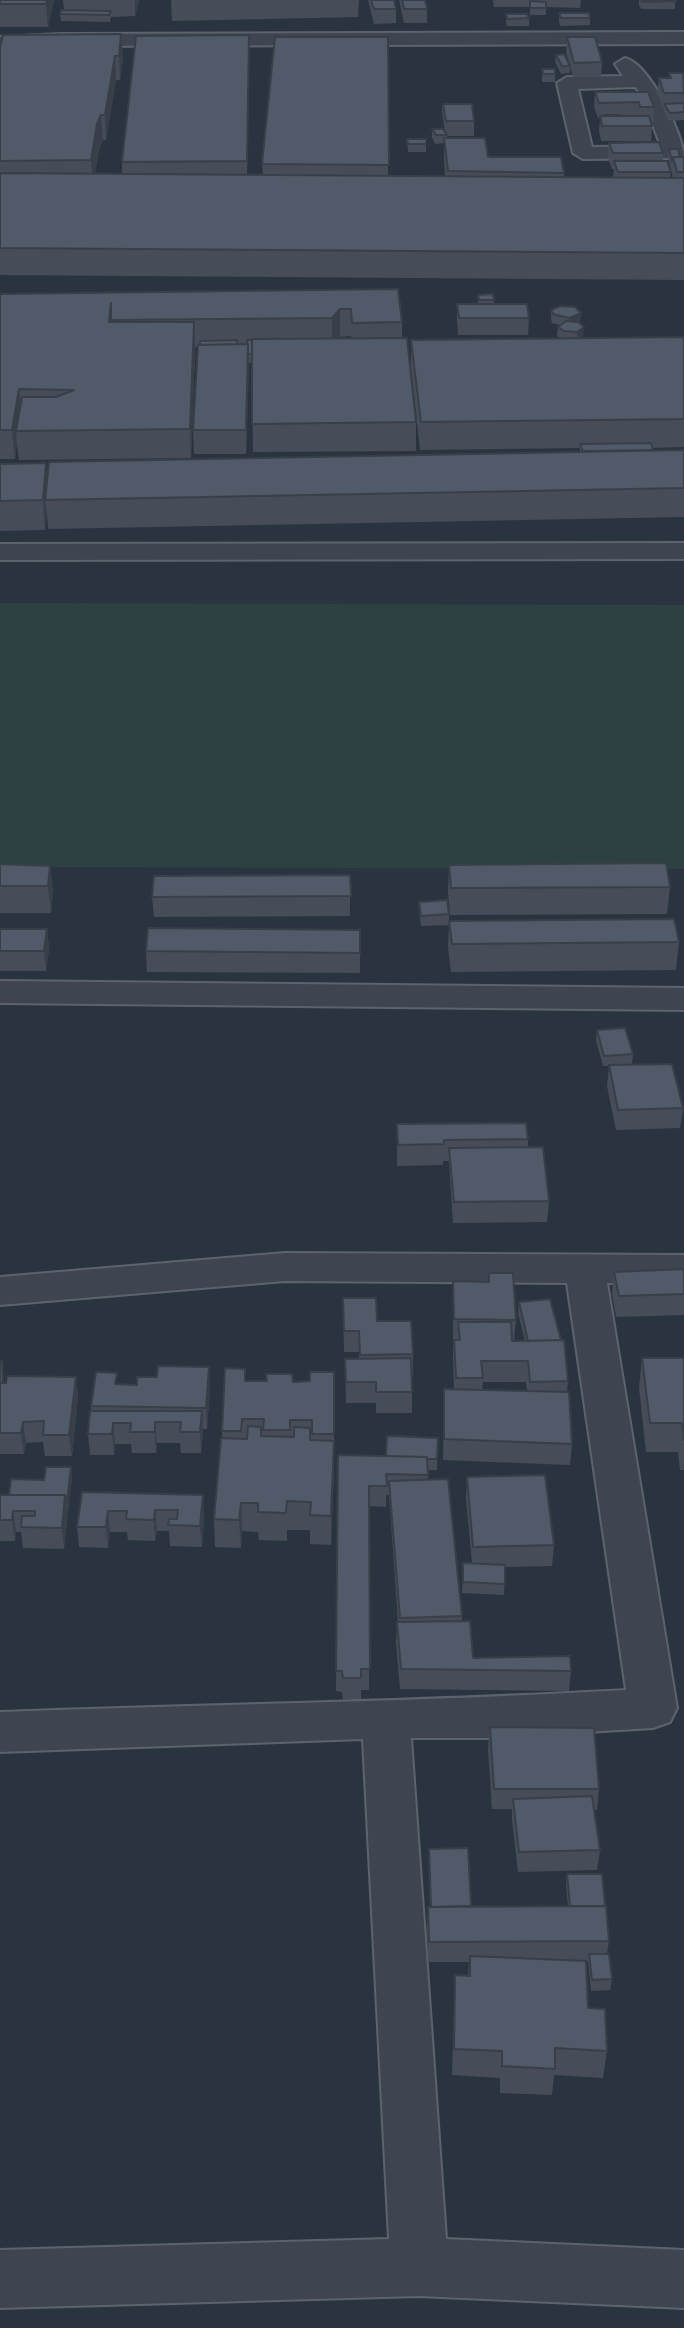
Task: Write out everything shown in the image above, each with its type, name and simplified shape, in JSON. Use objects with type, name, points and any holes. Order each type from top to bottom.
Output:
[{"type":"street","points":[[0,43],[61,40],[684,38]]},
{"type":"street","points":[[619,40],[617,42],[623,61],[649,89],[679,152],[583,153],[567,83],[640,81]]},
{"type":"street","points":[[0,552],[684,551]]},
{"type":"street","points":[[0,992],[684,999]]},
{"type":"street","points":[[0,1291],[285,1267],[684,1269]]},
{"type":"street","points":[[0,1732],[486,1717],[668,1708],[585,1270]]},
{"type":"street","points":[[386,1718],[419,2267]]},
{"type":"street","points":[[0,2279],[419,2267],[684,2279]]},
{"type":"shaded area","points":[[0,603],[684,605],[684,869],[0,867]]},
{"type":"building","points":[[0,0],[47,0],[46,4],[0,4]]},
{"type":"building","points":[[371,0],[394,0],[396,9],[374,9]]},
{"type":"building","points":[[402,0],[425,0],[427,9],[404,9]]},
{"type":"building","points":[[641,0],[675,0],[676,1],[642,2]]},
{"type":"building","points":[[530,1],[546,2],[546,8],[530,8]]},
{"type":"building","points":[[61,10],[111,11],[109,15],[60,14]]},
{"type":"building","points":[[559,13],[589,13],[590,18],[561,18]]},
{"type":"building","points":[[506,14],[527,14],[529,18],[507,19]]},
{"type":"building","points":[[121,34],[119,56],[115,56],[105,115],[101,115],[97,124],[91,160],[0,161],[0,48],[3,35]]},
{"type":"building","points":[[249,35],[247,161],[122,162],[136,36]]},
{"type":"building","points":[[275,37],[388,37],[389,165],[262,164]]},
{"type":"building","points":[[567,37],[595,37],[602,62],[574,63]]},
{"type":"building","points":[[564,54],[570,66],[562,66],[556,55]]},
{"type":"building","points":[[542,69],[555,69],[555,74],[543,74]]},
{"type":"building","points":[[669,73],[683,73],[684,93],[664,93],[659,78],[671,78]]},
{"type":"building","points":[[595,92],[648,92],[654,107],[640,107],[639,102],[599,103]]},
{"type":"building","points":[[684,103],[684,112],[670,113],[664,104]]},
{"type":"building","points":[[443,104],[472,104],[474,121],[446,121]]},
{"type":"building","points":[[600,116],[649,116],[652,126],[602,126]]},
{"type":"building","points":[[432,129],[443,129],[447,135],[436,135]]},
{"type":"building","points":[[444,138],[485,138],[488,157],[561,157],[564,173],[448,171]]},
{"type":"building","points":[[407,139],[426,139],[426,144],[408,144]]},
{"type":"building","points":[[659,142],[663,153],[613,153],[609,143]]},
{"type":"building","points":[[669,149],[678,149],[680,157],[673,157],[672,161]]},
{"type":"building","points":[[673,157],[684,157],[684,172],[677,172]]},
{"type":"building","points":[[614,161],[667,161],[671,172],[618,172]]},
{"type":"building","points":[[0,173],[684,178],[684,253],[0,248]]},
{"type":"building","points":[[398,289],[402,322],[352,323],[351,309],[340,309],[332,318],[111,320],[111,303],[109,322],[194,322],[190,429],[16,431],[22,397],[56,397],[74,390],[19,389],[12,430],[0,430],[0,294]]},
{"type":"building","points":[[493,294],[494,300],[479,300],[478,295]]},
{"type":"building","points":[[457,304],[527,304],[529,318],[459,318]]},
{"type":"building","points":[[560,306],[575,307],[581,313],[569,318],[553,314],[551,310]]},
{"type":"building","points":[[566,321],[578,322],[584,327],[577,332],[564,331],[558,327]]},
{"type":"building","points":[[684,337],[684,419],[421,422],[411,340]]},
{"type":"building","points":[[407,338],[416,422],[252,424],[252,339]]},
{"type":"building","points":[[237,340],[237,344],[200,345],[200,341]]},
{"type":"building","points":[[247,340],[252,340],[252,354],[248,354]]},
{"type":"building","points":[[248,344],[246,430],[193,430],[198,345]]},
{"type":"building","points":[[651,443],[653,450],[583,451],[580,444]]},
{"type":"building","points":[[684,450],[684,488],[45,500],[49,462]]},
{"type":"building","points":[[46,463],[43,500],[0,501],[0,464]]},
{"type":"building","points":[[666,863],[670,887],[451,888],[449,865]]},
{"type":"building","points":[[0,864],[50,866],[48,886],[0,886]]},
{"type":"building","points":[[350,875],[351,896],[152,897],[154,876]]},
{"type":"building","points":[[447,900],[449,914],[421,916],[419,902]]},
{"type":"building","points":[[674,919],[679,942],[452,944],[449,921]]},
{"type":"building","points":[[148,928],[360,930],[360,953],[146,951]]},
{"type":"building","points":[[0,929],[47,929],[44,951],[0,951]]},
{"type":"building","points":[[625,1028],[633,1054],[604,1056],[597,1030]]},
{"type":"building","points":[[672,1064],[683,1108],[618,1110],[609,1065]]},
{"type":"building","points":[[526,1123],[528,1139],[444,1140],[444,1144],[398,1145],[397,1124]]},
{"type":"building","points":[[543,1147],[549,1201],[454,1202],[449,1148]]},
{"type":"building","points":[[684,1269],[684,1294],[619,1296],[614,1272]]},
{"type":"building","points":[[489,1273],[513,1273],[516,1320],[454,1319],[453,1281],[489,1282]]},
{"type":"building","points":[[343,1298],[376,1298],[377,1321],[411,1321],[413,1354],[360,1355],[359,1331],[344,1331]]},
{"type":"building","points":[[550,1299],[561,1340],[528,1341],[519,1302]]},
{"type":"building","points":[[458,1322],[511,1322],[512,1341],[564,1340],[568,1381],[530,1382],[528,1361],[481,1361],[483,1378],[456,1378],[454,1340],[460,1340]]},
{"type":"building","points":[[411,1358],[412,1392],[376,1392],[376,1382],[346,1382],[345,1359]]},
{"type":"building","points":[[642,1358],[684,1358],[684,1440],[682,1423],[650,1423]]},
{"type":"building","points":[[2,1361],[3,1383],[0,1383]]},
{"type":"building","points":[[158,1366],[209,1367],[206,1408],[91,1406],[96,1372],[117,1373],[115,1384],[137,1385],[137,1377],[157,1377]]},
{"type":"building","points":[[225,1368],[245,1369],[245,1381],[267,1381],[266,1374],[292,1374],[293,1382],[310,1381],[310,1372],[334,1372],[334,1434],[312,1434],[312,1420],[290,1420],[290,1430],[263,1430],[264,1419],[242,1419],[241,1431],[222,1431]]},
{"type":"building","points":[[7,1376],[76,1377],[69,1435],[43,1435],[44,1421],[23,1422],[21,1433],[0,1433],[0,1383],[6,1383]]},
{"type":"building","points":[[444,1389],[569,1392],[572,1444],[444,1439]]},
{"type":"building","points":[[90,1411],[202,1411],[200,1432],[180,1432],[181,1422],[155,1422],[155,1432],[130,1432],[131,1423],[113,1423],[112,1434],[88,1434]]},
{"type":"building","points":[[248,1426],[261,1427],[261,1436],[294,1437],[294,1427],[310,1428],[310,1440],[334,1441],[331,1516],[310,1515],[311,1502],[287,1501],[286,1513],[258,1512],[258,1503],[241,1503],[239,1520],[214,1519],[221,1438],[247,1439]]},
{"type":"building","points":[[387,1436],[438,1438],[437,1459],[386,1456]]},
{"type":"building","points":[[338,1455],[427,1457],[428,1475],[386,1474],[387,1486],[369,1486],[370,1669],[361,1669],[361,1678],[343,1678],[342,1671],[336,1671]]},
{"type":"building","points":[[46,1467],[71,1467],[67,1502],[65,1495],[9,1495],[11,1479],[44,1480]]},
{"type":"building","points":[[545,1475],[554,1545],[473,1547],[467,1477]]},
{"type":"building","points":[[448,1479],[462,1616],[400,1618],[389,1481]]},
{"type":"building","points":[[82,1492],[203,1495],[200,1526],[168,1525],[169,1519],[177,1519],[178,1510],[155,1510],[154,1520],[126,1519],[127,1511],[108,1511],[106,1527],[77,1527]]},
{"type":"building","points":[[0,1495],[65,1495],[62,1528],[21,1527],[22,1516],[35,1516],[35,1511],[13,1511],[12,1520],[0,1520]]},
{"type":"building","points":[[463,1563],[505,1565],[505,1584],[463,1582]]},
{"type":"building","points":[[470,1621],[473,1658],[570,1656],[571,1671],[401,1669],[397,1622]]},
{"type":"building","points":[[490,1727],[594,1728],[599,1789],[494,1789]]},
{"type":"building","points":[[592,1796],[600,1850],[519,1852],[513,1799]]},
{"type":"building","points":[[468,1848],[471,1906],[431,1907],[429,1849]]},
{"type":"building","points":[[567,1874],[602,1874],[605,1906],[570,1906]]},
{"type":"building","points":[[606,1906],[609,1941],[429,1942],[428,1907]]},
{"type":"building","points":[[589,1954],[609,1954],[612,1979],[592,1980]]},
{"type":"building","points":[[470,1956],[586,1961],[588,2008],[605,2009],[607,2051],[555,2048],[555,2069],[502,2066],[502,2051],[454,2049],[455,1975],[470,1976]]}]
